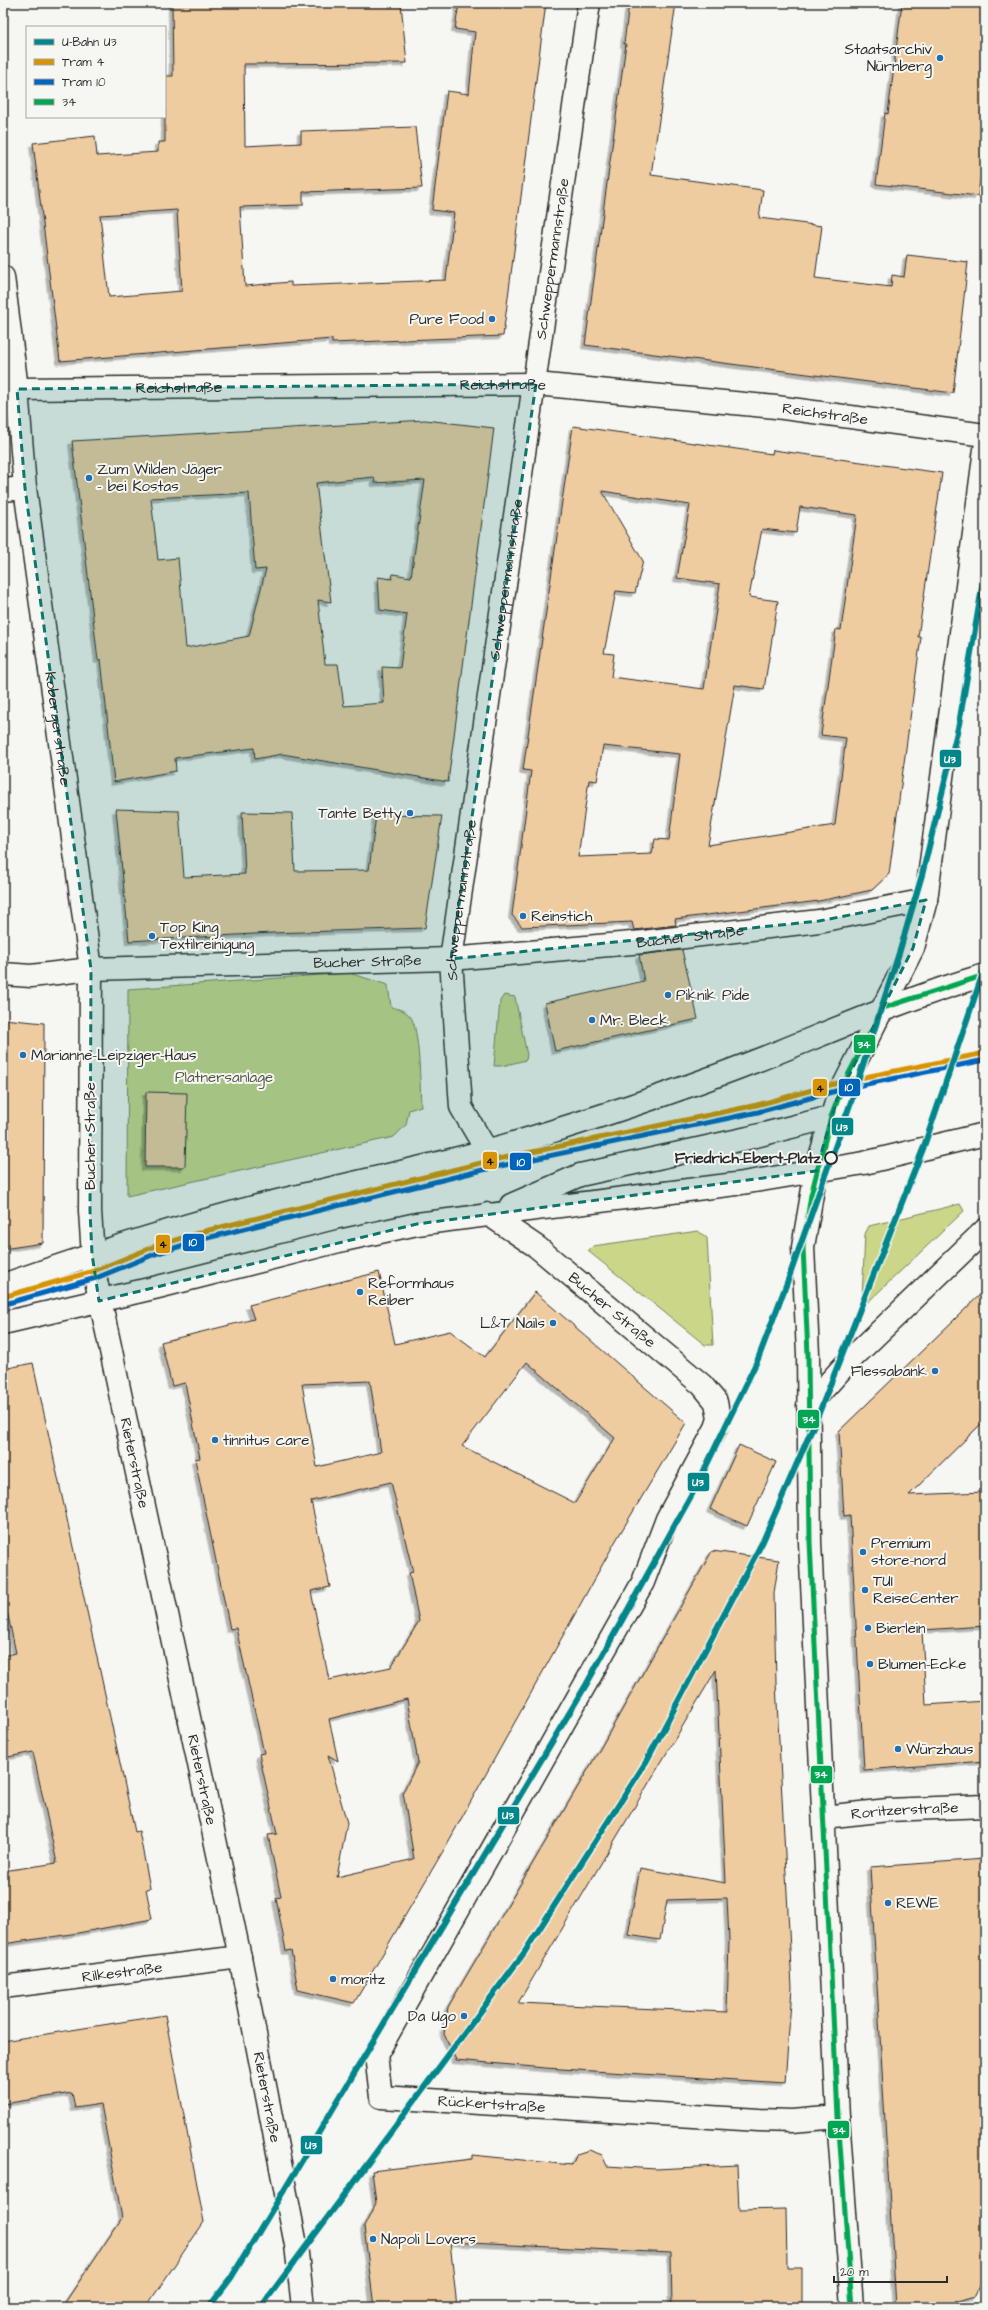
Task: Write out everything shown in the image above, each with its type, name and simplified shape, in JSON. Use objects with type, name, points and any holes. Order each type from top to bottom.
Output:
[{"type":"street","name":"Schweppermannstraße","points":[[487,1151],[461,1107],[451,959],[536,384],[589,3]]},
{"type":"street","name":"Kobergerstraße","points":[[3,278],[10,390],[26,488],[91,969]]},
{"type":"street","name":"Reichstraße","points":[[10,390],[536,384],[776,407],[985,435]]},
{"type":"street","points":[[852,2307],[838,2117],[810,1542],[808,1354],[803,1247],[816,1171],[831,1117],[845,1081],[913,948],[926,900],[985,448]]},
{"type":"street","points":[[3,490],[26,488]]},
{"type":"street","name":"Bucher Straße","points":[[92,1254],[90,1211],[91,969],[451,959],[643,942],[819,921],[926,900]]},
{"type":"street","points":[[3,974],[31,976],[91,969]]},
{"type":"street","points":[[3,1285],[92,1254],[193,1223],[487,1151],[577,1124],[698,1082],[775,1053],[883,1008],[985,975]]},
{"type":"street","points":[[488,1214],[580,1175],[748,1138],[831,1117]]},
{"type":"street","points":[[3,1323],[99,1301],[365,1235],[417,1224],[736,1184],[909,1154],[985,1134]]},
{"type":"street","name":"Bucher Straße","points":[[488,1214],[537,1247],[702,1385],[716,1402],[718,1419]]},
{"type":"street","points":[[808,1406],[846,1364],[985,1230]]},
{"type":"street","name":"Rieterstraße","points":[[92,1254],[99,1301],[120,1389],[240,1957],[296,2245],[303,2307]]},
{"type":"street","name":"Rückertstraße","points":[[718,1419],[708,1446],[667,1519],[643,1582],[376,2056],[381,2097],[759,2120],[792,2121],[838,2117]]},
{"type":"street","name":"Roritzerstraße","points":[[824,1816],[888,1810],[985,1806]]},
{"type":"street","name":"Rilkestraße","points":[[3,1988],[240,1957]]},
{"type":"highlighted area","points":[[536,384],[451,959],[819,921],[926,900],[913,948],[837,1099],[816,1171],[417,1224],[99,1301],[92,1254],[90,1211],[91,969],[25,488],[17,389]]},
{"type":"green space","name":"Platnersanlage","points":[[349,973],[388,985],[391,1007],[406,1012],[413,1022],[418,1045],[421,1106],[409,1110],[406,1125],[394,1137],[127,1196],[128,989]]},
{"type":"green space","points":[[504,995],[515,997],[527,1055],[526,1060],[502,1066],[494,1066],[500,1001]]},
{"type":"green space","points":[[960,1204],[964,1211],[868,1302],[862,1298],[865,1234],[869,1226]]},
{"type":"green space","points":[[698,1231],[707,1238],[713,1345],[705,1345],[588,1251],[593,1246]]},
{"type":"building","points":[[172,3],[243,3],[243,5],[401,4],[407,63],[244,64],[245,146],[301,143],[301,131],[415,127],[422,188],[303,192],[303,205],[240,207],[245,286],[291,282],[291,286],[446,280],[454,213],[432,210],[447,91],[469,94],[475,32],[455,29],[459,3],[546,3],[503,336],[332,343],[332,339],[60,361],[33,143],[95,136],[97,156],[158,152],[158,142],[165,142],[166,76],[173,76]],"holes":[[[177,210],[182,291],[109,297],[100,215]]]},
{"type":"building","points":[[629,3],[676,3],[651,175],[763,190],[759,218],[822,226],[815,278],[891,287],[892,275],[904,277],[907,255],[968,262],[953,393],[585,345],[626,44],[624,44]]},
{"type":"building","name":"Staatsarchiv Nürnberg","points":[[902,3],[985,3],[985,138],[978,196],[876,184],[885,113],[888,114]]},
{"type":"building","points":[[425,420],[494,428],[448,782],[282,754],[255,759],[254,748],[175,758],[176,771],[114,782],[101,659],[98,660],[72,441]],"holes":[[[374,477],[375,483],[425,480],[411,577],[393,574],[392,579],[378,577],[380,610],[407,614],[400,668],[382,667],[384,703],[344,706],[338,664],[325,664],[318,600],[331,602],[316,483]],[[249,493],[255,570],[266,569],[249,636],[186,648],[178,558],[158,560],[151,498]]]},
{"type":"building","points":[[573,426],[772,454],[773,450],[942,473],[918,637],[921,637],[889,874],[872,890],[819,901],[675,919],[676,925],[634,930],[632,922],[522,927],[512,915],[531,771],[523,770]],"holes":[[[602,491],[690,505],[677,578],[720,584],[704,689],[611,677],[614,654],[604,653],[616,591],[635,593],[643,561]],[[800,507],[857,515],[841,630],[836,629],[821,735],[846,738],[835,825],[708,845],[735,685],[764,689],[778,601],[749,597],[762,529],[796,533]],[[603,746],[680,754],[669,840],[655,839],[652,854],[578,857],[589,780],[597,781]]]},
{"type":"building","points":[[116,809],[179,811],[184,877],[245,874],[242,812],[292,813],[295,871],[369,870],[376,815],[442,816],[425,928],[272,933],[129,941]]},
{"type":"building","points":[[682,950],[698,1019],[555,1051],[545,1003],[644,981],[639,955]]},
{"type":"building","points":[[3,1019],[44,1023],[43,1243],[3,1249]]},
{"type":"building","points":[[146,1092],[187,1093],[185,1167],[145,1167]]},
{"type":"building","points":[[379,1272],[395,1344],[450,1331],[485,1357],[535,1292],[686,1423],[615,1542],[446,1846],[354,2003],[298,1990],[291,1950],[286,1951],[276,1898],[281,1897],[268,1835],[277,1834],[259,1754],[264,1753],[236,1628],[230,1629],[195,1459],[200,1458],[185,1383],[172,1386],[161,1342],[254,1319],[249,1305]],"holes":[[[527,1362],[615,1438],[575,1503],[462,1446]],[[370,1381],[381,1452],[317,1467],[302,1384]],[[391,1482],[413,1572],[409,1573],[419,1621],[391,1667],[329,1680],[311,1591],[330,1587],[311,1501]],[[407,1699],[418,1762],[403,1792],[414,1859],[337,1877],[347,1823],[328,1755],[338,1761],[329,1719]]]},
{"type":"building","points":[[985,1290],[985,1420],[909,1495],[985,1492],[985,1626],[922,1630],[926,1705],[985,1701],[985,1761],[864,1770],[850,1515],[844,1516],[839,1431]]},
{"type":"building","points":[[33,1363],[135,1832],[139,1831],[150,1888],[146,1889],[152,1919],[78,1933],[3,1944],[3,1871],[57,1863],[33,1752],[3,1758],[3,1656],[16,1653],[3,1592],[3,1369]]},
{"type":"building","points":[[739,1445],[776,1462],[747,1526],[710,1509]]},
{"type":"building","points":[[712,1551],[779,1560],[774,1593],[776,1683],[792,1988],[785,2083],[545,2068],[456,2060],[444,2034],[448,2007],[596,1756]],"holes":[[[716,1670],[726,1883],[640,1868],[628,1935],[660,1940],[667,1900],[727,1898],[729,1940],[727,2012],[518,2003]]]},
{"type":"building","points":[[985,1859],[985,2274],[976,2295],[956,2301],[956,2307],[896,2307],[870,1867]]},
{"type":"building","points":[[165,2015],[204,2222],[146,2307],[62,2307],[122,2218],[101,2104],[75,2108],[72,2093],[3,2104],[3,2041]]},
{"type":"building","points":[[589,2150],[602,2155],[607,2166],[656,2169],[737,2165],[739,2210],[786,2209],[787,2268],[802,2268],[802,2307],[672,2307],[671,2253],[450,2242],[457,2307],[374,2307],[364,2227],[376,2203],[372,2171],[472,2159],[472,2155],[572,2165],[577,2154]]},
{"type":"metro line","name":"U3","points":[[209,2307],[231,2278],[586,1685],[696,1487],[758,1359],[788,1280],[852,1099],[900,950],[922,875],[959,724],[985,570]]},
{"type":"metro line","name":"U3","points":[[261,2307],[524,1953],[646,1762],[763,1541],[819,1413],[923,1149],[985,967]]},
{"type":"tram line","name":"4","points":[[3,1297],[94,1271],[153,1247],[205,1231],[489,1161],[757,1105],[845,1081],[985,1053]]},
{"type":"tram line","name":"10","points":[[5,1304],[96,1278],[155,1254],[207,1238],[491,1168],[758,1112],[847,1088],[985,1060]]},
{"type":"transit line","name":"34","points":[[852,2307],[838,2117],[810,1542],[808,1354],[803,1247],[811,1195],[831,1117],[845,1081],[883,1008],[985,975]]},
{"type":"place","name":"Staatsarchiv Nürnberg","points":[[940,58]]},
{"type":"place","name":"Pure Food","points":[[492,319]]},
{"type":"place","name":"Zum Wilden Jäger - bei Kostas","points":[[89,478]]},
{"type":"place","name":"Tante Betty","points":[[410,813]]},
{"type":"place","name":"Reinstich","points":[[523,916]]},
{"type":"place","name":"Top King Textilreinigung","points":[[152,936]]},
{"type":"place","name":"Piknik Pide","points":[[668,995]]},
{"type":"place","name":"Mr. Bleck","points":[[592,1020]]},
{"type":"place","name":"Marianne-Leipziger-Haus","points":[[23,1055]]},
{"type":"place","name":"Friedrich-Ebert-Platz","points":[[831,1158]]},
{"type":"place","name":"Reformhaus Reiber","points":[[360,1292]]},
{"type":"place","name":"L&T Nails","points":[[553,1323]]},
{"type":"place","name":"Flessabank","points":[[935,1371]]},
{"type":"place","name":"tinnitus care","points":[[215,1440]]},
{"type":"place","name":"Premium store-nord","points":[[863,1552]]},
{"type":"place","name":"TUI ReiseCenter","points":[[865,1590]]},
{"type":"place","name":"Bierlein","points":[[868,1628]]},
{"type":"place","name":"Blumen-Ecke","points":[[870,1664]]},
{"type":"place","name":"Würzhaus","points":[[898,1749]]},
{"type":"place","name":"REWE","points":[[888,1903]]},
{"type":"place","name":"moritz","points":[[333,1979]]},
{"type":"place","name":"Da Ugo","points":[[464,2016]]},
{"type":"place","name":"Napoli Lovers","points":[[373,2239]]}]
